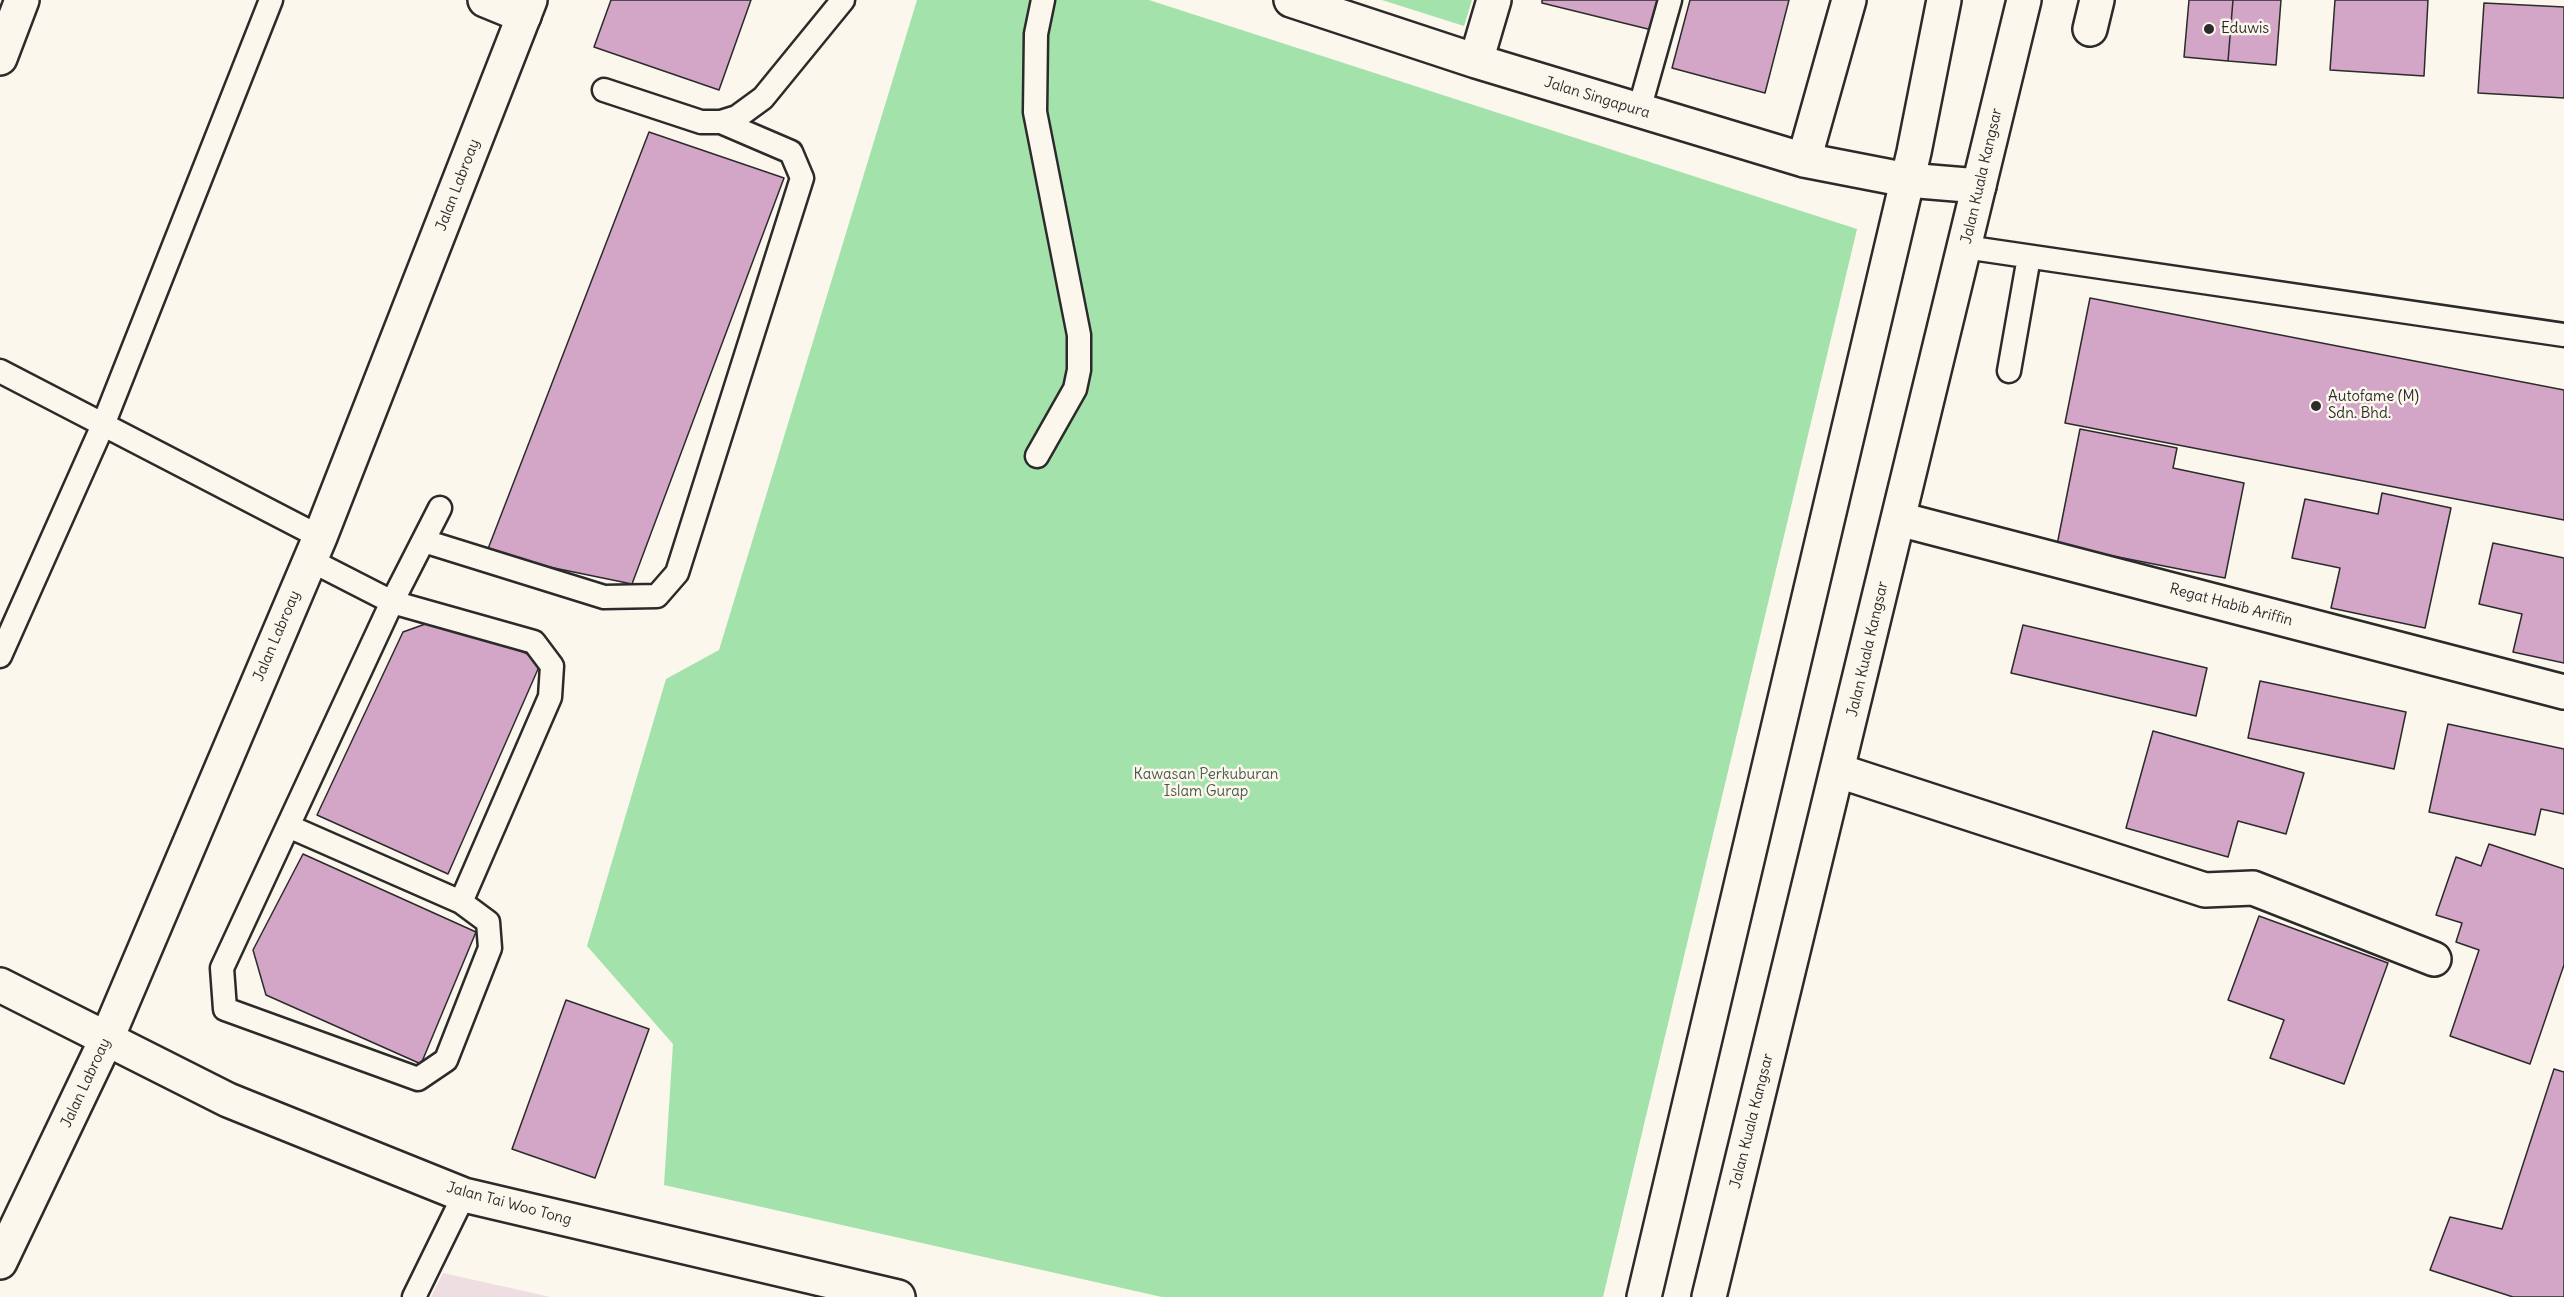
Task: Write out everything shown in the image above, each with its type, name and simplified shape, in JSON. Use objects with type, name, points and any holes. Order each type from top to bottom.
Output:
[{"type":"main road","points":[[0,58],[22,0]]},
{"type":"main road","points":[[485,0],[527,8]]},
{"type":"main road","name":"Jalan Singapura","points":[[1291,0],[1336,7],[1476,61],[1804,160],[1907,180],[1979,186]]},
{"type":"main road","points":[[1476,61],[1494,0]]},
{"type":"main road","points":[[1804,160],[1849,0]]},
{"type":"main road","points":[[1644,1297],[1907,180],[1944,0]]},
{"type":"main road","name":"Jalan Kuala Kangsar","points":[[1709,1297],[1839,771],[2024,0]]},
{"type":"main road","name":"Jalan Labroay","points":[[0,1262],[107,1038],[315,549],[527,8]]},
{"type":"main road","name":"Regat Habib Ariffin","points":[[1899,519],[2564,692]]},
{"type":"main road","points":[[1839,771],[2205,890],[2253,888],[2434,959]]},
{"type":"main road","name":"Jalan Tai Woo Tong","points":[[0,985],[228,1100],[464,1195],[898,1297]]},
{"type":"lane","points":[[0,656],[103,425],[271,0]]},
{"type":"lane","points":[[604,90],[700,122],[721,122],[737,117],[763,98],[843,0]]},
{"type":"lane","points":[[1037,456],[1075,389],[1080,354],[1079,335],[1035,112],[1036,34],[1043,0]]},
{"type":"lane","points":[[1639,110],[1670,0]]},
{"type":"lane","points":[[424,541],[604,597],[657,596],[677,573],[802,177],[791,152],[721,122]]},
{"type":"lane","points":[[1965,247],[2564,335]]},
{"type":"lane","points":[[2009,371],[2029,257]]},
{"type":"lane","points":[[0,371],[103,425],[315,549],[392,602],[534,642],[552,666],[550,698],[461,902]]},
{"type":"lane","points":[[288,826],[461,902],[488,922],[490,948],[446,1060],[418,1079],[225,1009],[222,968],[392,602],[440,508]]},
{"type":"lane","points":[[414,1297],[464,1195]]},
{"type":"shaded area","points":[[443,1273],[551,1297],[431,1297]]},
{"type":"green space","name":"Kawasan Perkuburan Islam Gurap","points":[[917,0],[1149,0],[1857,229],[1603,1297],[1162,1297],[664,1185],[673,1044],[587,946],[666,679],[719,650]]},
{"type":"green space","points":[[1382,0],[1472,0],[1464,26]]},
{"type":"building","points":[[611,0],[751,0],[719,90],[594,47]]},
{"type":"building","points":[[1542,0],[1664,0],[1656,31],[1542,3]]},
{"type":"building","points":[[1690,0],[1789,0],[1765,93],[1672,68]]},
{"type":"building","name":"Eduwis","points":[[2189,0],[2233,0],[2228,61],[2184,57]]},
{"type":"building","points":[[2233,0],[2281,0],[2276,65],[2228,61]]},
{"type":"building","points":[[2335,0],[2428,0],[2424,76],[2330,70]]},
{"type":"building","points":[[2484,3],[2564,7],[2564,98],[2478,93]]},
{"type":"building","points":[[649,132],[784,178],[632,584],[486,554]]},
{"type":"building","name":"Autofame (M) Sdn. Bhd.","points":[[2090,298],[2564,390],[2564,520],[2065,423]]},
{"type":"building","points":[[2080,429],[2177,448],[2173,468],[2244,483],[2225,578],[2057,545]]},
{"type":"building","points":[[2382,493],[2451,508],[2425,628],[2331,608],[2340,568],[2292,558],[2305,499],[2378,514]]},
{"type":"building","points":[[2493,543],[2564,558],[2564,663],[2513,652],[2522,614],[2479,604]]},
{"type":"building","points":[[442,618],[542,660],[448,874],[317,815],[403,632]]},
{"type":"building","points":[[2023,625],[2207,668],[2196,716],[2011,673]]},
{"type":"building","points":[[2260,681],[2406,712],[2394,769],[2248,738]]},
{"type":"building","points":[[2448,724],[2564,749],[2564,814],[2541,809],[2535,835],[2429,812]]},
{"type":"building","points":[[2153,731],[2304,773],[2286,834],[2238,821],[2228,857],[2126,828]]},
{"type":"building","points":[[2489,844],[2564,869],[2564,965],[2530,1064],[2450,1036],[2479,950],[2456,942],[2462,923],[2436,915],[2456,857],[2481,866]]},
{"type":"building","points":[[303,854],[476,932],[421,1064],[266,995],[253,950]]},
{"type":"building","points":[[2259,916],[2388,963],[2344,1084],[2270,1058],[2284,1020],[2228,1000]]},
{"type":"building","points":[[566,1000],[649,1029],[595,1178],[512,1149]]},
{"type":"building","points":[[2554,1069],[2564,1072],[2564,1297],[2513,1297],[2430,1270],[2450,1217],[2502,1229]]},
{"type":"place","name":"Eduwis","points":[[2209,29]]},
{"type":"place","name":"Autofame (M) Sdn. Bhd.","points":[[2316,406]]}]
